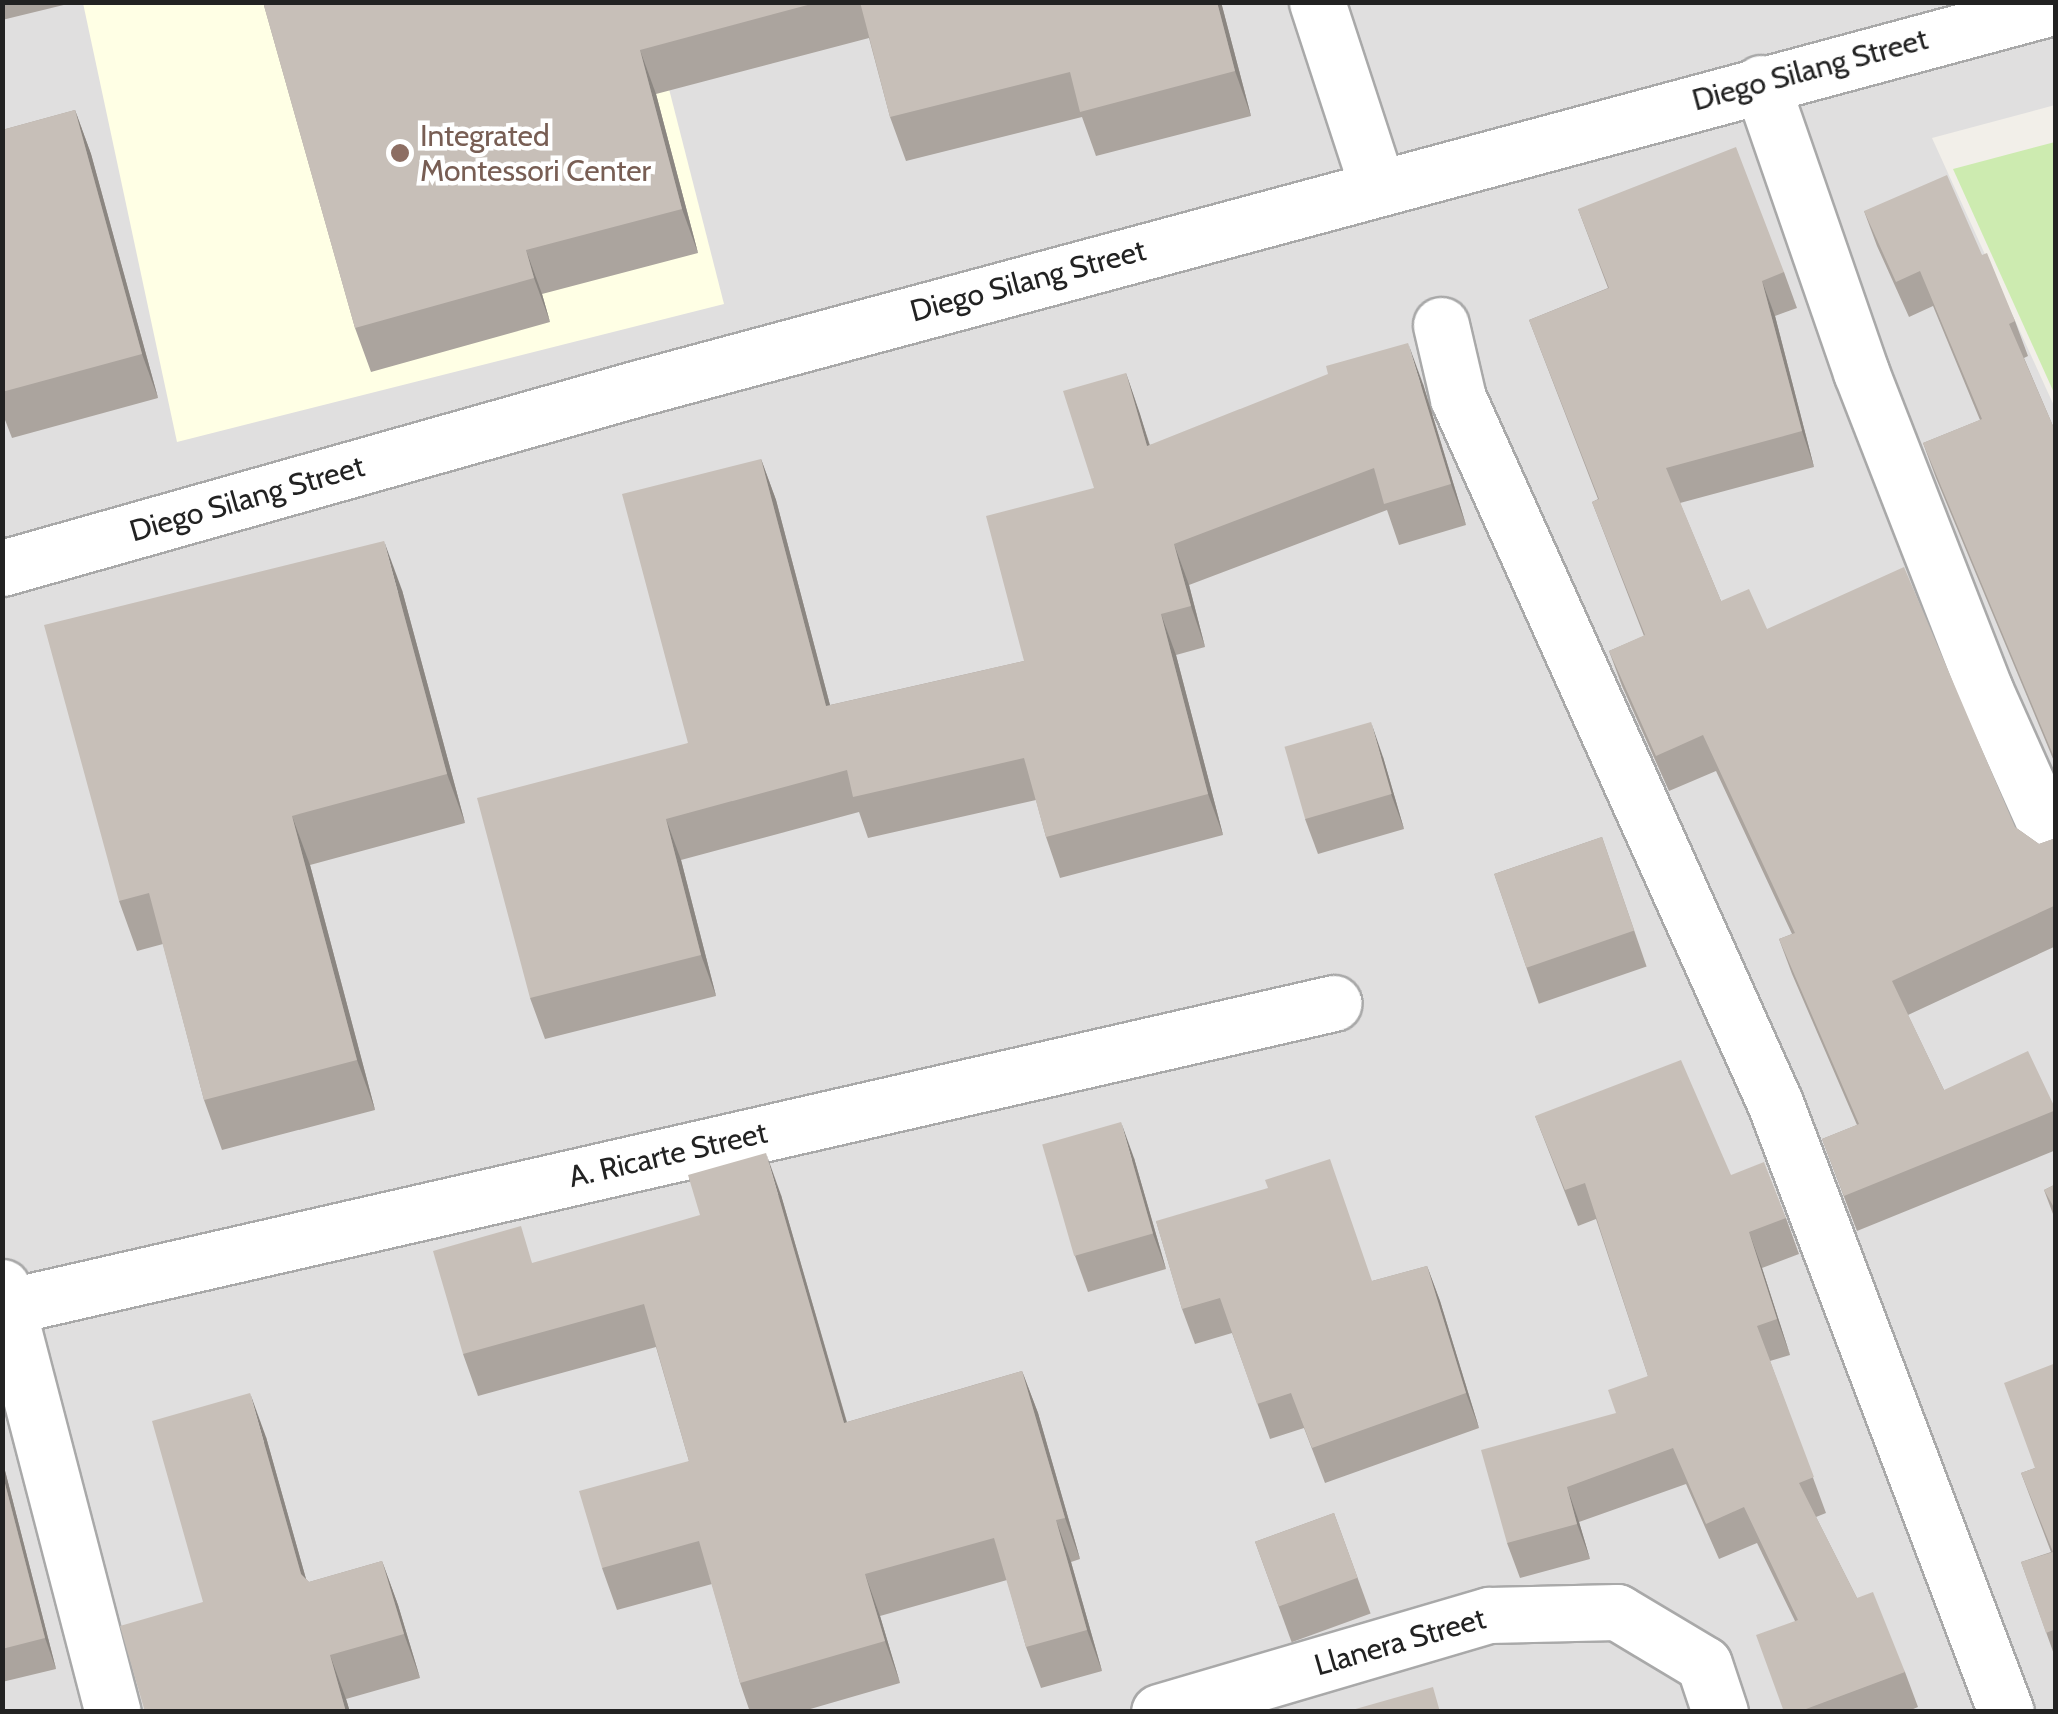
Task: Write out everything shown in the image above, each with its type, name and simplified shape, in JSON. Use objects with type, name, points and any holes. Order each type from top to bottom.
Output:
[{"type":"street","points":[[1317,2],[1378,186]]},
{"type":"street","name":"Diego Silang Street","points":[[2,568],[1378,186],[2056,6]]},
{"type":"street","points":[[1761,83],[1861,372],[1985,690],[2056,850]]},
{"type":"street","points":[[1441,324],[1458,398],[1775,1103],[2006,1712]]},
{"type":"street","name":"A. Ricarte Street","points":[[4,1300],[1334,1003]]},
{"type":"street","points":[[4,1300],[113,1712]]},
{"type":"street","name":"Llanera Street","points":[[1159,1712],[1489,1615],[1617,1612],[1704,1664],[1720,1712]]},
{"type":"shaded area","points":[[2,3],[2055,3],[2055,105],[1932,138],[2055,408],[2055,1711],[3,1711]]},
{"type":"shaded area","name":"Integrated Montessori Center","points":[[83,3],[647,3],[724,304],[177,442]]},
{"type":"green space","points":[[2056,142],[2055,395],[1953,169]]},
{"type":"building","points":[[263,2],[819,2],[640,50],[682,209],[526,250],[534,278],[355,328]]},
{"type":"building","points":[[860,2],[1217,2],[1235,71],[1080,112],[1070,72],[890,117]]},
{"type":"building","points":[[75,110],[142,354],[2,392],[2,130]]},
{"type":"building","points":[[1736,147],[1784,272],[1762,281],[1802,431],[1666,468],[1721,601],[1749,589],[1767,629],[1904,567],[2015,827],[2039,844],[2056,838],[2056,905],[1892,981],[1944,1090],[2028,1051],[2056,1110],[1844,1196],[1822,1139],[1859,1124],[1779,939],[1795,933],[1703,735],[1656,756],[1609,651],[1645,635],[1592,502],[1599,499],[1529,320],[1609,288],[1578,209]]},
{"type":"building","points":[[1947,175],[1982,255],[1987,253],[2015,321],[2009,324],[2056,433],[2056,762],[1923,443],[1982,419],[1920,271],[1896,282],[1864,211]]},
{"type":"building","points":[[1408,343],[1451,484],[1384,504],[1374,468],[1174,544],[1191,606],[1161,614],[1208,794],[1046,837],[1024,758],[853,797],[847,770],[666,819],[701,955],[530,998],[477,798],[688,743],[622,494],[761,459],[826,706],[1024,661],[986,516],[1094,488],[1063,391],[1126,373],[1147,446],[1328,374],[1326,366]]},
{"type":"building","points":[[384,541],[447,774],[292,816],[357,1060],[204,1100],[149,893],[119,901],[44,625]]},
{"type":"building","points":[[1371,722],[1392,794],[1305,819],[1284,747]]},
{"type":"building","points":[[1602,837],[1634,931],[1526,968],[1494,874]]},
{"type":"building","points":[[1681,1060],[1731,1175],[1764,1162],[1786,1218],[1749,1232],[1777,1319],[1757,1326],[1814,1477],[1799,1483],[1857,1598],[1873,1592],[1905,1672],[1798,1712],[1784,1712],[1756,1635],[1798,1620],[1744,1507],[1706,1524],[1673,1448],[1567,1487],[1577,1524],[1507,1543],[1481,1450],[1616,1413],[1608,1390],[1648,1376],[1585,1183],[1565,1190],[1535,1116]]},
{"type":"building","points":[[1121,1122],[1153,1234],[1074,1256],[1042,1145]]},
{"type":"building","points":[[766,1153],[844,1423],[1022,1371],[1065,1518],[1056,1520],[1087,1630],[1026,1647],[994,1538],[865,1574],[885,1641],[740,1683],[699,1541],[602,1568],[579,1491],[689,1461],[644,1304],[463,1354],[433,1251],[521,1226],[532,1263],[700,1215],[688,1175]]},
{"type":"building","points":[[1330,1159],[1372,1281],[1427,1266],[1466,1393],[1312,1448],[1291,1393],[1257,1404],[1220,1298],[1182,1309],[1156,1221],[1268,1188],[1265,1180]]},
{"type":"building","points":[[2056,1184],[2056,1211],[2044,1190]]},
{"type":"building","points":[[2056,1363],[2056,1629],[2046,1633],[2021,1562],[2053,1552],[2021,1473],[2035,1468],[2004,1383]]},
{"type":"building","points":[[250,1393],[301,1574],[309,1582],[382,1561],[404,1634],[330,1655],[346,1712],[145,1712],[120,1626],[203,1602],[152,1421]]},
{"type":"building","points":[[2,1472],[45,1638],[2,1649]]},
{"type":"building","points":[[1334,1513],[1358,1578],[1279,1607],[1255,1542]]},
{"type":"building","points":[[1433,1687],[1440,1712],[1345,1712]]},
{"type":"place","name":"Integrated Montessori Center","points":[[400,153]]}]
